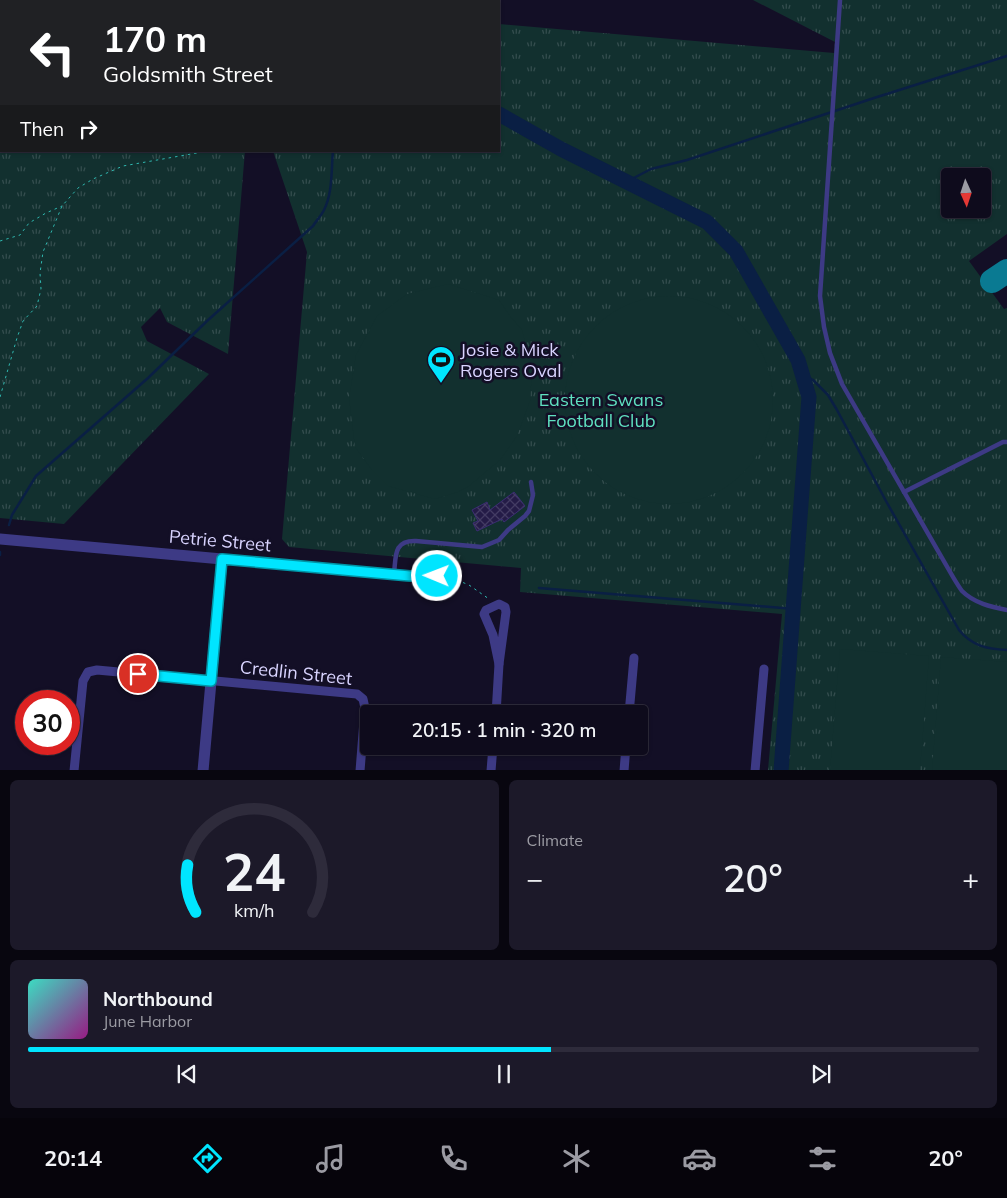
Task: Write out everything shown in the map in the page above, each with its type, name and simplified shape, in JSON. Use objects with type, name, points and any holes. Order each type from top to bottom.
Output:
[{"type":"street","name":"Petrie Street","points":[[0,539],[394,574],[437,576]]},
{"type":"street","points":[[203,770],[222,559]]},
{"type":"street","points":[[497,705],[506,612],[504,607],[498,604],[486,610],[484,614],[494,635],[500,664]]},
{"type":"street","points":[[630,705],[634,658]]},
{"type":"street","points":[[755,770],[764,668]]},
{"type":"street","points":[[74,770],[82,681],[88,672],[102,670],[211,681]]},
{"type":"street","name":"Credlin Street","points":[[211,681],[359,695],[364,701],[365,708],[360,770]]},
{"type":"street","points":[[490,770],[492,755]]},
{"type":"street","points":[[624,770],[625,755]]},
{"type":"lane","points":[[840,0],[820,296],[830,354],[842,384],[962,591],[973,600],[1007,610]]},
{"type":"lane","points":[[904,492],[1003,442],[1007,442]]},
{"type":"lane","points":[[394,574],[397,550],[399,546],[407,542],[482,548],[499,540],[526,516],[529,511],[533,495],[531,482]]},
{"type":"path","points":[[0,398],[16,338],[23,322],[36,306],[41,289],[40,273],[43,252],[62,206],[78,188],[123,166],[198,152]]},
{"type":"path","points":[[0,241],[20,235],[29,223],[62,206]]},
{"type":"path","points":[[437,576],[447,574],[473,587],[485,596]]},
{"type":"path","points":[[437,576],[446,580],[460,581]]},
{"type":"green space","name":"Eastern Swans Football Club","points":[[753,0],[1007,0],[1007,234],[969,261],[1004,309],[1007,308],[1007,770],[768,770],[782,614],[520,592],[521,568],[289,547],[282,539],[307,252],[273,152],[500,152],[500,24],[834,53],[835,42]]},
{"type":"green space","points":[[0,152],[245,152],[228,354],[167,322],[160,308],[141,327],[147,341],[209,374],[64,524],[0,518]]},
{"type":"green space","name":"Josie & Mick Rogers Oval","points":[[448,284],[499,300],[522,330],[532,371],[530,401],[517,436],[500,460],[469,486],[458,492],[435,499],[388,486],[372,470],[355,447],[349,398],[356,355],[377,316],[407,294]]},
{"type":"green space","name":"Eastern Swans Football Club","points":[[659,296],[679,296],[699,300],[718,308],[743,326],[756,342],[765,360],[773,390],[769,430],[765,440],[756,458],[743,474],[727,487],[699,500],[679,504],[659,504],[639,500],[620,492],[603,481],[588,466],[577,449],[569,430],[565,410],[565,390],[569,370],[577,351],[588,334],[603,319],[620,308],[639,300]]},
{"type":"green space","points":[[840,649],[929,656],[920,770],[830,770]]},
{"type":"green space","points":[[941,657],[1007,662],[1007,770],[932,770]]},
{"type":"building","points":[[514,492],[525,506],[504,522],[502,519],[477,531],[473,523],[478,521],[472,510],[487,502],[490,510]]},
{"type":"waterway","points":[[626,182],[651,169],[687,160],[1007,56]]},
{"type":"waterway","points":[[500,115],[561,149],[707,222],[736,251],[798,360],[809,397],[781,770]]},
{"type":"waterway","points":[[9,525],[12,515],[36,476],[148,378],[207,321],[313,226],[324,210],[329,196],[333,152]]},
{"type":"waterway","points":[[802,374],[813,380],[828,395],[959,630],[969,640],[980,646],[1007,650]]},
{"type":"waterway","points":[[539,588],[794,609]]},
{"type":"taxiway","points":[[992,281],[1007,271]]},
{"type":"place","name":"Josie & Mick Rogers Oval","points":[[441,384]]},
{"type":"route","points":[[138,674],[211,681],[222,559],[410,576],[437,576]]}]
